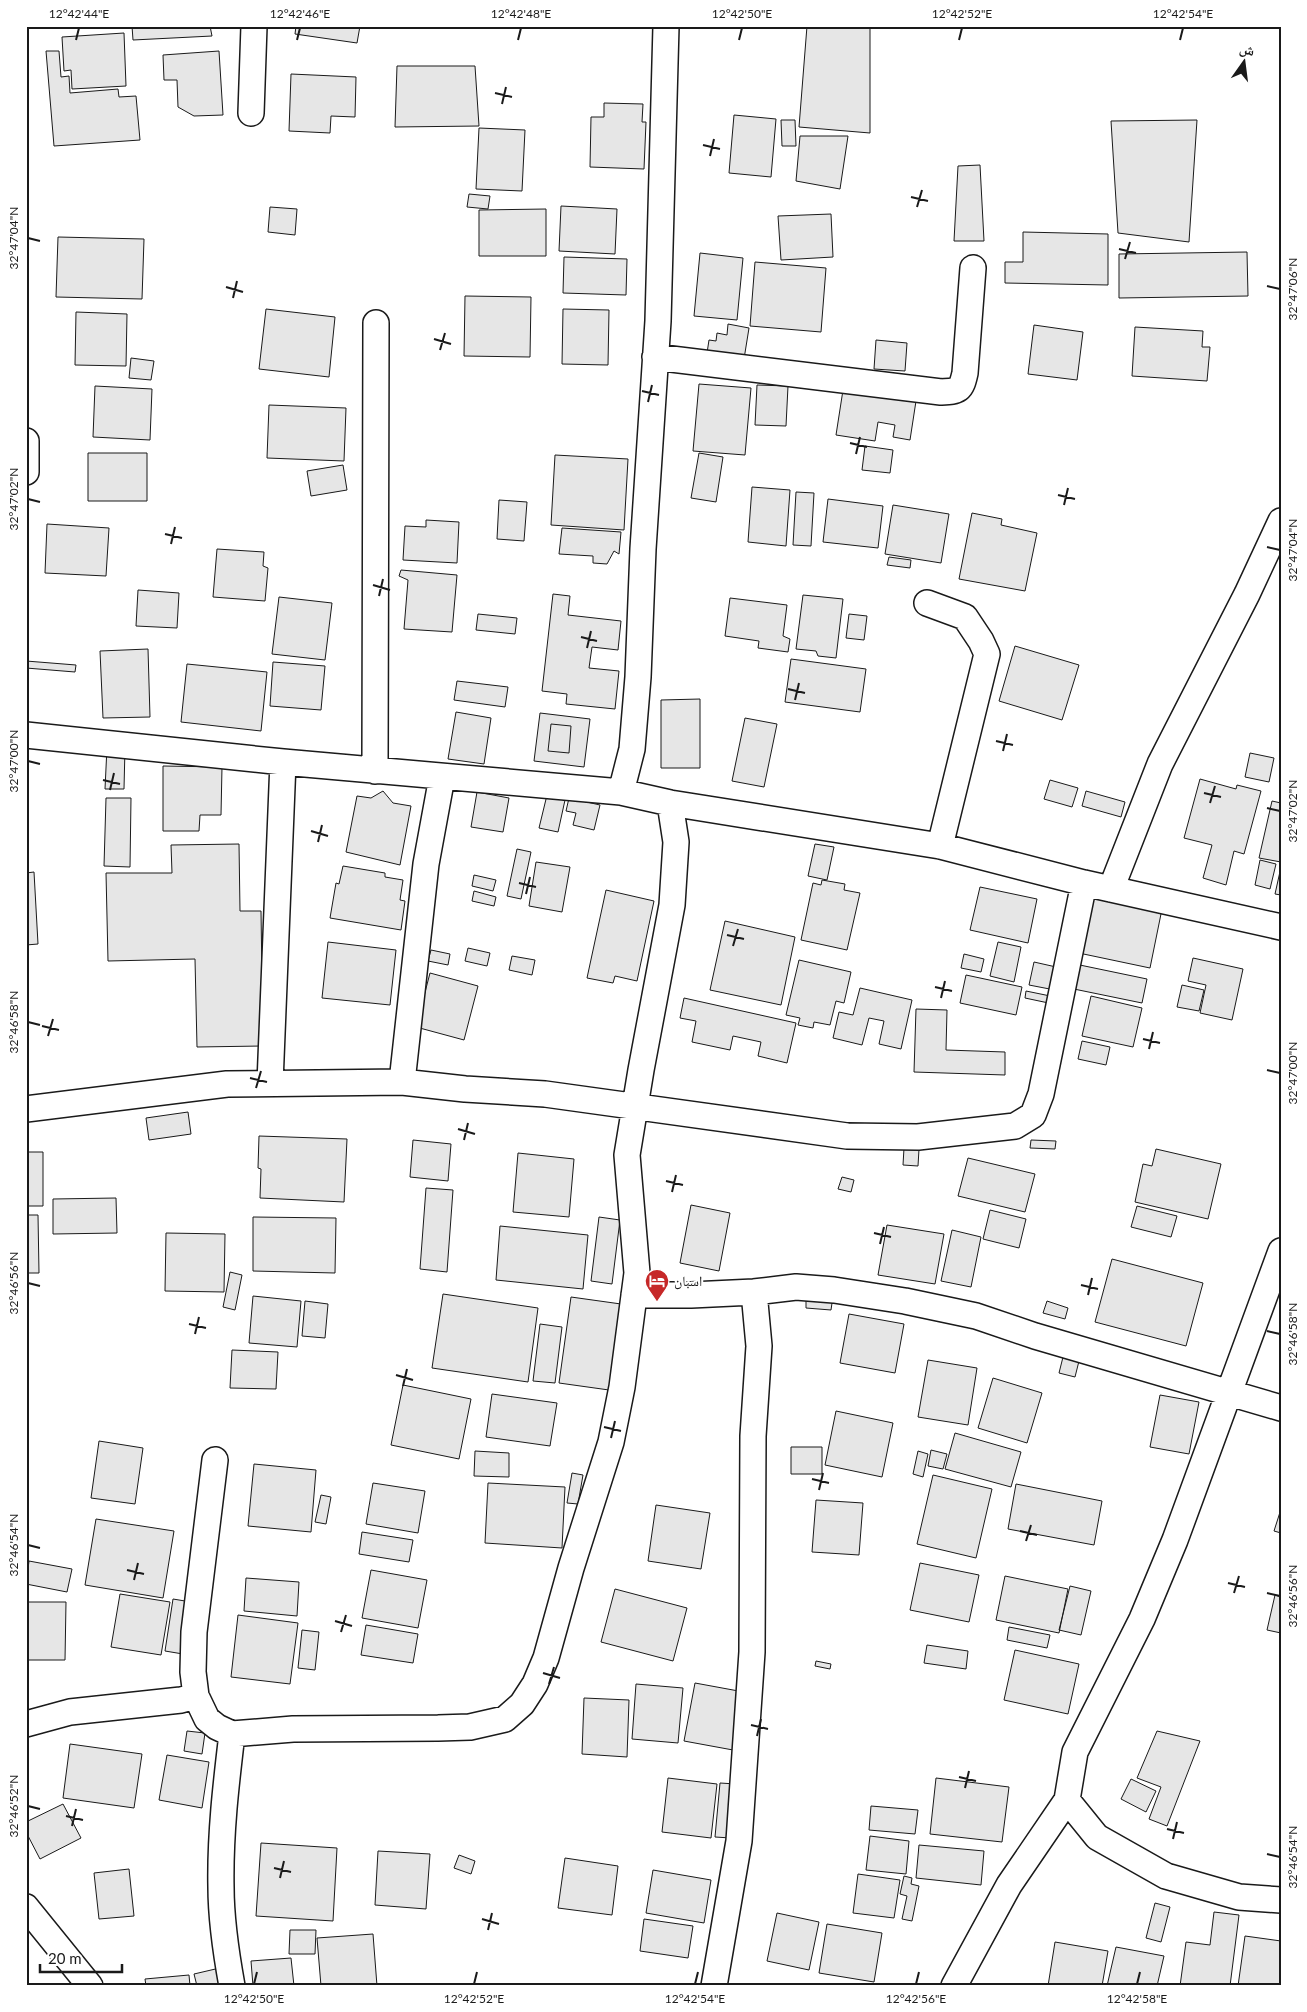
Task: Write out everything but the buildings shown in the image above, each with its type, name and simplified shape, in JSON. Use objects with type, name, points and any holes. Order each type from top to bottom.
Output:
[{"type":"street","points":[[251,113],[254,26]]},
{"type":"street","points":[[621,792],[632,749],[638,677],[643,549],[658,321],[666,26]]},
{"type":"street","points":[[655,357],[941,392],[957,391],[962,385],[965,373],[973,268]]},
{"type":"street","points":[[375,771],[376,323]]},
{"type":"street","points":[[26,441],[26,472]]},
{"type":"street","points":[[1111,889],[1160,764],[1247,594],[1281,522]]},
{"type":"street","points":[[927,603],[965,617],[981,640],[987,654],[940,846]]},
{"type":"street","points":[[26,735],[375,771],[621,792],[670,802],[940,846],[1084,883],[1281,927]]},
{"type":"street","points":[[270,1084],[283,762]]},
{"type":"street","points":[[402,1082],[426,864],[442,777]]},
{"type":"street","points":[[216,1460],[194,1632],[193,1672],[196,1696],[207,1719],[217,1727],[232,1734],[293,1730],[470,1727],[505,1719],[522,1704],[535,1684],[546,1658],[571,1568],[611,1442],[622,1386],[637,1273],[628,1155],[635,1106],[672,905],[676,842],[670,802]]},
{"type":"street","points":[[26,1109],[227,1084],[402,1082],[465,1089],[545,1094],[847,1136],[918,1137],[1015,1126],[1033,1115],[1041,1094],[1084,883]]},
{"type":"street","points":[[954,1986],[1009,1885],[1067,1800],[1075,1752],[1145,1610],[1175,1540],[1281,1251]]},
{"type":"street","points":[[634,1295],[754,1292],[796,1287],[834,1290],[914,1303],[976,1316],[1035,1336],[1281,1408]]},
{"type":"street","points":[[714,1986],[739,1841],[751,1671],[753,1436],[759,1346],[754,1292]]},
{"type":"street","points":[[26,1724],[70,1712],[181,1700],[196,1696]]},
{"type":"street","points":[[232,1734],[226,1788],[221,1888],[226,1949],[232,1986]]},
{"type":"street","points":[[1067,1800],[1097,1837],[1166,1876],[1239,1897],[1281,1900]]},
{"type":"street","points":[[26,1907],[90,1986]]},
{"type":"place","name":"اسبان","points":[[657,1302]]}]
